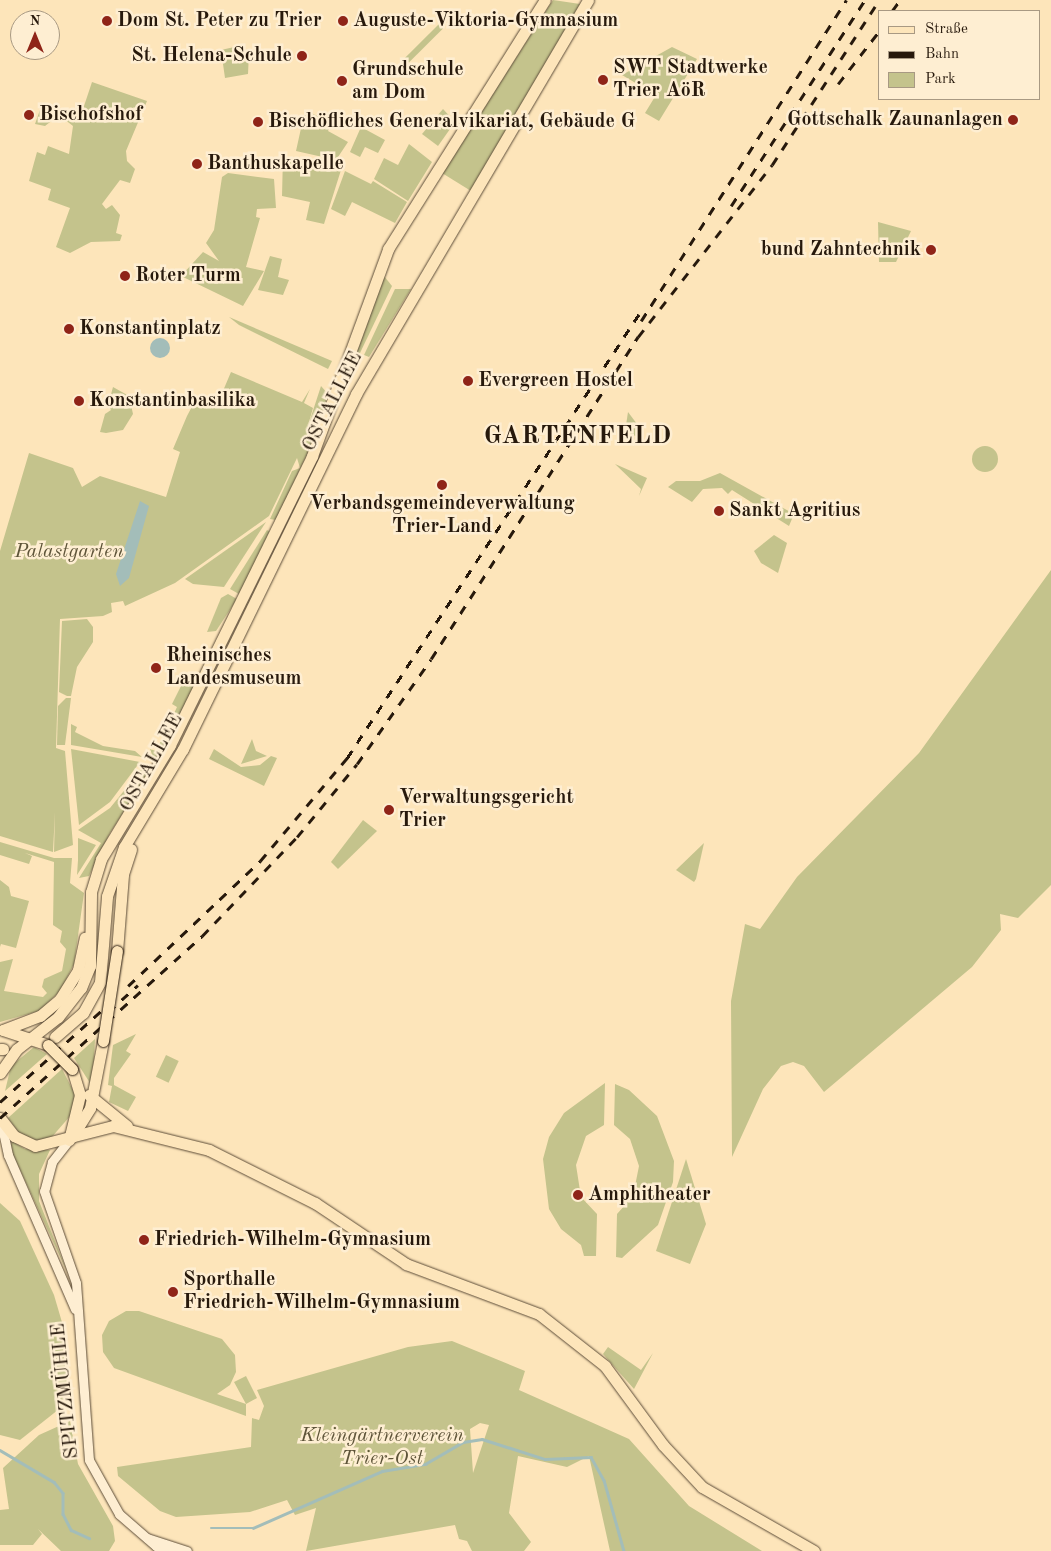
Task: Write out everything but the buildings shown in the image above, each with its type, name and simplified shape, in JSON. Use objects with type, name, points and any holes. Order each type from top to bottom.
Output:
[{"type":"main road","points":[[1,1030],[40,1016],[72,982],[80,963],[91,892],[102,858],[170,745],[278,526],[320,436],[355,334],[388,250],[468,118],[545,0]]},
{"type":"main road","name":"OSTALLEE","points":[[134,832],[186,742],[362,382],[585,1]]},
{"type":"main road","points":[[69,1140],[83,1124],[92,1099],[117,951],[123,874],[134,832]]},
{"type":"main road","points":[[52,1041],[83,1013],[100,982],[111,879],[134,832]]},
{"type":"main road","points":[[0,1073],[31,1037],[68,1007],[84,982],[90,966],[91,892]]},
{"type":"main road","points":[[1,1030],[52,1041],[92,1099],[129,1126],[228,1158],[315,1204],[406,1264],[539,1314],[605,1366],[662,1445],[702,1487],[814,1551]]},
{"type":"main road","points":[[69,1140],[80,1103],[78,1080]]},
{"type":"main road","points":[[1,1120],[30,1145],[69,1140],[97,1128],[129,1126]]},
{"type":"street","name":"SPITZMÜHLE","points":[[1,1120],[8,1155],[75,1310]]},
{"type":"street","name":"SPITZMÜHLE","points":[[69,1140],[52,1162],[44,1191],[74,1274],[75,1310],[91,1466],[114,1508],[147,1538]]},
{"type":"street","points":[[147,1538],[168,1551]]},
{"type":"street","points":[[147,1538],[187,1551]]},
{"type":"green space","points":[[553,0],[580,4],[471,191],[442,173]]},
{"type":"green space","points":[[440,23],[444,27],[409,63],[405,58]]},
{"type":"green space","points":[[243,45],[243,53],[249,53],[248,74],[225,78],[221,50]]},
{"type":"green space","points":[[672,47],[697,59],[659,121],[645,113],[656,95],[622,75]]},
{"type":"green space","points":[[92,82],[147,101],[126,151],[127,161],[135,169],[130,183],[120,180],[102,204],[106,209],[112,205],[120,215],[116,233],[122,235],[120,241],[91,242],[70,253],[56,247],[70,208],[48,200],[51,189],[29,181],[37,152],[45,155],[48,146],[69,154],[73,126],[59,115],[45,126],[35,124],[41,107],[80,118]]},
{"type":"green space","points":[[443,109],[455,122],[438,146],[422,134]]},
{"type":"green space","points":[[305,110],[332,123],[328,131],[348,142],[336,160],[296,151]]},
{"type":"green space","points":[[361,127],[385,140],[378,153],[365,147],[360,157],[350,152]]},
{"type":"green space","points":[[409,144],[432,162],[408,201],[374,179],[384,158],[398,165]]},
{"type":"green space","points":[[283,156],[341,170],[324,224],[306,220],[310,202],[282,196]]},
{"type":"green space","points":[[345,171],[371,184],[373,181],[407,202],[395,223],[352,202],[345,216],[331,209]]},
{"type":"green space","points":[[228,173],[274,179],[276,208],[257,209],[256,217],[260,218],[246,267],[264,271],[243,306],[181,276],[203,252],[219,261],[206,243],[214,230],[222,177]]},
{"type":"green space","points":[[878,222],[911,231],[896,262],[879,262]]},
{"type":"green space","points":[[270,256],[282,259],[278,277],[289,280],[283,295],[258,290]]},
{"type":"green space","points":[[384,276],[392,286],[360,353],[357,352]]},
{"type":"green space","points":[[395,289],[411,289],[369,357],[364,355]]},
{"type":"green space","points":[[229,317],[332,361],[328,369],[239,325]]},
{"type":"green space","name":"Palastgarten","points":[[231,372],[302,402],[310,389],[304,403],[313,408],[307,429],[321,386],[328,394],[313,442],[276,520],[270,519],[292,471],[300,468],[297,458],[269,516],[175,583],[125,606],[123,601],[111,603],[112,612],[103,616],[60,619],[56,748],[65,751],[73,845],[54,852],[55,812],[53,852],[0,836],[0,551],[29,453],[73,468],[82,487],[100,476],[166,497],[180,452],[173,449],[187,416],[197,397],[217,405]]},
{"type":"green space","points":[[113,387],[129,396],[133,414],[123,430],[106,433],[100,432],[105,414],[111,410],[108,405]]},
{"type":"green space","points":[[628,412],[643,432],[641,438],[625,432]]},
{"type":"green space","points":[[985,446],[994,450],[998,459],[994,468],[985,472],[976,468],[972,459],[976,450]]},
{"type":"green space","points":[[615,464],[647,478],[639,496],[641,489]]},
{"type":"green space","points":[[720,473],[794,514],[789,526],[732,490],[728,494],[722,488],[703,489],[692,502],[668,487],[676,481],[700,481]]},
{"type":"green space","points":[[266,522],[224,587],[193,584],[185,579]]},
{"type":"green space","points":[[267,530],[271,532],[239,594],[230,589]]},
{"type":"green space","points":[[774,535],[787,543],[778,573],[761,563],[754,551]]},
{"type":"green space","points":[[1051,570],[1051,885],[1018,918],[1000,914],[1001,930],[972,967],[824,1092],[804,1066],[793,1062],[781,1066],[763,1089],[732,1157],[731,1001],[745,924],[760,929],[797,877],[919,753]]},
{"type":"green space","points":[[228,594],[237,599],[216,631],[207,632],[221,598]]},
{"type":"green space","points":[[87,619],[93,627],[93,642],[77,667],[71,696],[67,696],[59,692],[62,621]]},
{"type":"green space","points":[[185,678],[193,678],[195,683],[159,757],[153,757],[150,749],[156,751],[168,727],[164,720],[170,722],[177,707],[172,704]]},
{"type":"green space","points":[[66,698],[71,698],[65,745],[57,745],[58,706]]},
{"type":"green space","points":[[71,724],[77,727],[75,732],[103,746],[135,751],[142,757],[71,745]]},
{"type":"green space","points":[[252,739],[256,751],[267,756],[241,764]]},
{"type":"green space","points":[[71,749],[140,762],[110,802],[79,825]]},
{"type":"green space","points":[[214,749],[241,767],[260,765],[271,756],[277,758],[264,786],[209,759]]},
{"type":"green space","points":[[144,766],[150,771],[110,833],[89,876],[79,878],[101,843],[78,830],[110,808]]},
{"type":"green space","points":[[363,820],[377,831],[338,869],[331,862]]},
{"type":"green space","points":[[78,838],[96,845],[77,875],[78,860]]},
{"type":"green space","points":[[0,842],[54,858],[72,858],[70,883],[84,893],[74,964],[60,991],[39,1011],[0,1022],[0,962],[13,959],[4,991],[43,997],[47,993],[42,987],[44,979],[62,971],[66,949],[60,942],[62,931],[53,925],[54,862],[25,853],[32,856],[29,864],[0,855]]},
{"type":"green space","points":[[704,843],[696,879],[694,882],[676,870]]},
{"type":"green space","points":[[0,880],[9,887],[11,896],[29,901],[16,948],[1,944],[0,947]]},
{"type":"green space","points":[[136,1034],[126,1051],[131,1054],[114,1078],[114,1085],[136,1097],[128,1111],[109,1102],[112,1086],[108,1085],[113,1045]]},
{"type":"green space","points":[[95,1039],[94,1060],[90,1083],[74,1058]]},
{"type":"green space","points":[[34,1047],[47,1054],[5,1091],[11,1066]]},
{"type":"green space","points":[[166,1055],[179,1061],[169,1083],[156,1077]]},
{"type":"green space","points":[[62,1069],[75,1094],[71,1115],[51,1138],[36,1142],[22,1137],[8,1118]]},
{"type":"green space","points":[[605,1083],[604,1125],[586,1136],[576,1165],[581,1197],[597,1214],[596,1256],[584,1256],[581,1245],[561,1229],[549,1209],[543,1159],[549,1137],[564,1113]]},
{"type":"green space","points":[[615,1084],[629,1090],[657,1116],[674,1161],[673,1182],[658,1225],[622,1258],[616,1257],[617,1214],[633,1196],[639,1166],[630,1139],[614,1125]]},
{"type":"green space","points":[[12,1141],[25,1149],[50,1150],[39,1174],[39,1201],[68,1274],[10,1148]]},
{"type":"green space","points":[[686,1159],[706,1224],[690,1264],[656,1251]]},
{"type":"green space","points":[[0,1203],[20,1221],[54,1295],[66,1336],[68,1402],[20,1440],[0,1435]]},
{"type":"green space","points":[[126,1311],[139,1311],[222,1339],[235,1355],[236,1372],[230,1385],[217,1394],[246,1404],[246,1416],[114,1368],[103,1352],[102,1335],[109,1321]]},
{"type":"green space","name":"Kleingärtnerverein Trier-Ost","points":[[452,1341],[525,1371],[519,1390],[629,1439],[689,1506],[762,1551],[610,1551],[589,1456],[567,1467],[518,1456],[509,1513],[531,1542],[524,1551],[472,1551],[467,1541],[459,1539],[455,1525],[306,1551],[316,1508],[295,1515],[287,1500],[250,1512],[176,1517],[160,1511],[118,1476],[117,1467],[251,1447],[252,1418],[259,1420],[264,1406],[257,1390],[408,1347]],"holes":[[[480,1423],[489,1425],[473,1473],[470,1429]]]},
{"type":"green space","points":[[608,1347],[641,1370],[653,1353],[634,1389],[603,1354]]},
{"type":"green space","points":[[246,1376],[257,1398],[246,1404],[234,1382]]},
{"type":"green space","points":[[70,1421],[78,1464],[113,1526],[115,1541],[109,1551],[61,1551],[38,1529],[42,1534],[33,1545],[0,1545],[0,1510],[9,1509],[3,1468],[39,1435]]},
{"type":"water","points":[[160,338],[167,341],[170,348],[167,355],[160,358],[153,355],[150,348],[153,341]]},
{"type":"water","points":[[140,501],[149,506],[129,578],[120,586],[116,574]]},
{"type":"waterway","points":[[211,1528],[253,1528],[382,1471],[425,1464],[463,1442],[482,1439],[545,1459],[591,1457],[604,1480],[624,1551]]},
{"type":"waterway","points":[[0,1450],[54,1482],[63,1493],[63,1514],[71,1530],[89,1538]]},
{"type":"railway","points":[[641,321],[846,0]]},
{"type":"railway","points":[[731,206],[865,0]]},
{"type":"railway","points":[[0,1118],[202,936],[297,837],[357,764],[431,659],[638,337],[772,165],[879,0]]},
{"type":"railway","points":[[893,10],[900,0]]},
{"type":"railway","points":[[838,84],[878,33]]},
{"type":"railway","points":[[128,986],[260,861],[347,758],[641,311]]},
{"type":"railway","points":[[108,1012],[138,985]]},
{"type":"railway","points":[[0,1102],[111,1002]]},
{"type":"place","name":"Dom St. Peter zu Trier","points":[[107,21]]},
{"type":"place","name":"Auguste-Viktoria-Gymnasium","points":[[343,21]]},
{"type":"place","name":"St. Helena-Schule","points":[[302,56]]},
{"type":"place","name":"SWT Stadtwerke Trier AöR","points":[[603,80]]},
{"type":"place","name":"Grundschule am Dom","points":[[342,81]]},
{"type":"place","name":"Bischofshof","points":[[29,115]]},
{"type":"place","name":"Gottschalk Zaunanlagen","points":[[1013,120]]},
{"type":"place","name":"Bischöfliches Generalvikariat, Gebäude G","points":[[258,122]]},
{"type":"place","name":"Banthuskapelle","points":[[197,164]]},
{"type":"place","name":"bund Zahntechnik","points":[[931,250]]},
{"type":"place","name":"Roter Turm","points":[[125,276]]},
{"type":"place","name":"Konstantinplatz","points":[[69,329]]},
{"type":"place","name":"Evergreen Hostel","points":[[468,381]]},
{"type":"place","name":"Konstantinbasilika","points":[[79,401]]},
{"type":"place","name":"Verbandsgemeindeverwaltung Trier-Land","points":[[442,485]]},
{"type":"place","name":"Sankt Agritius","points":[[719,511]]},
{"type":"place","name":"Rheinisches Landesmuseum","points":[[156,668]]},
{"type":"place","name":"Verwaltungsgericht Trier","points":[[389,810]]},
{"type":"place","name":"Amphitheater","points":[[578,1195]]},
{"type":"place","name":"Friedrich-Wilhelm-Gymnasium","points":[[144,1240]]},
{"type":"place","name":"Sporthalle Friedrich-Wilhelm-Gymnasium","points":[[173,1292]]},
{"type":"district","name":"GARTENFELD","points":[[578,437]]}]
